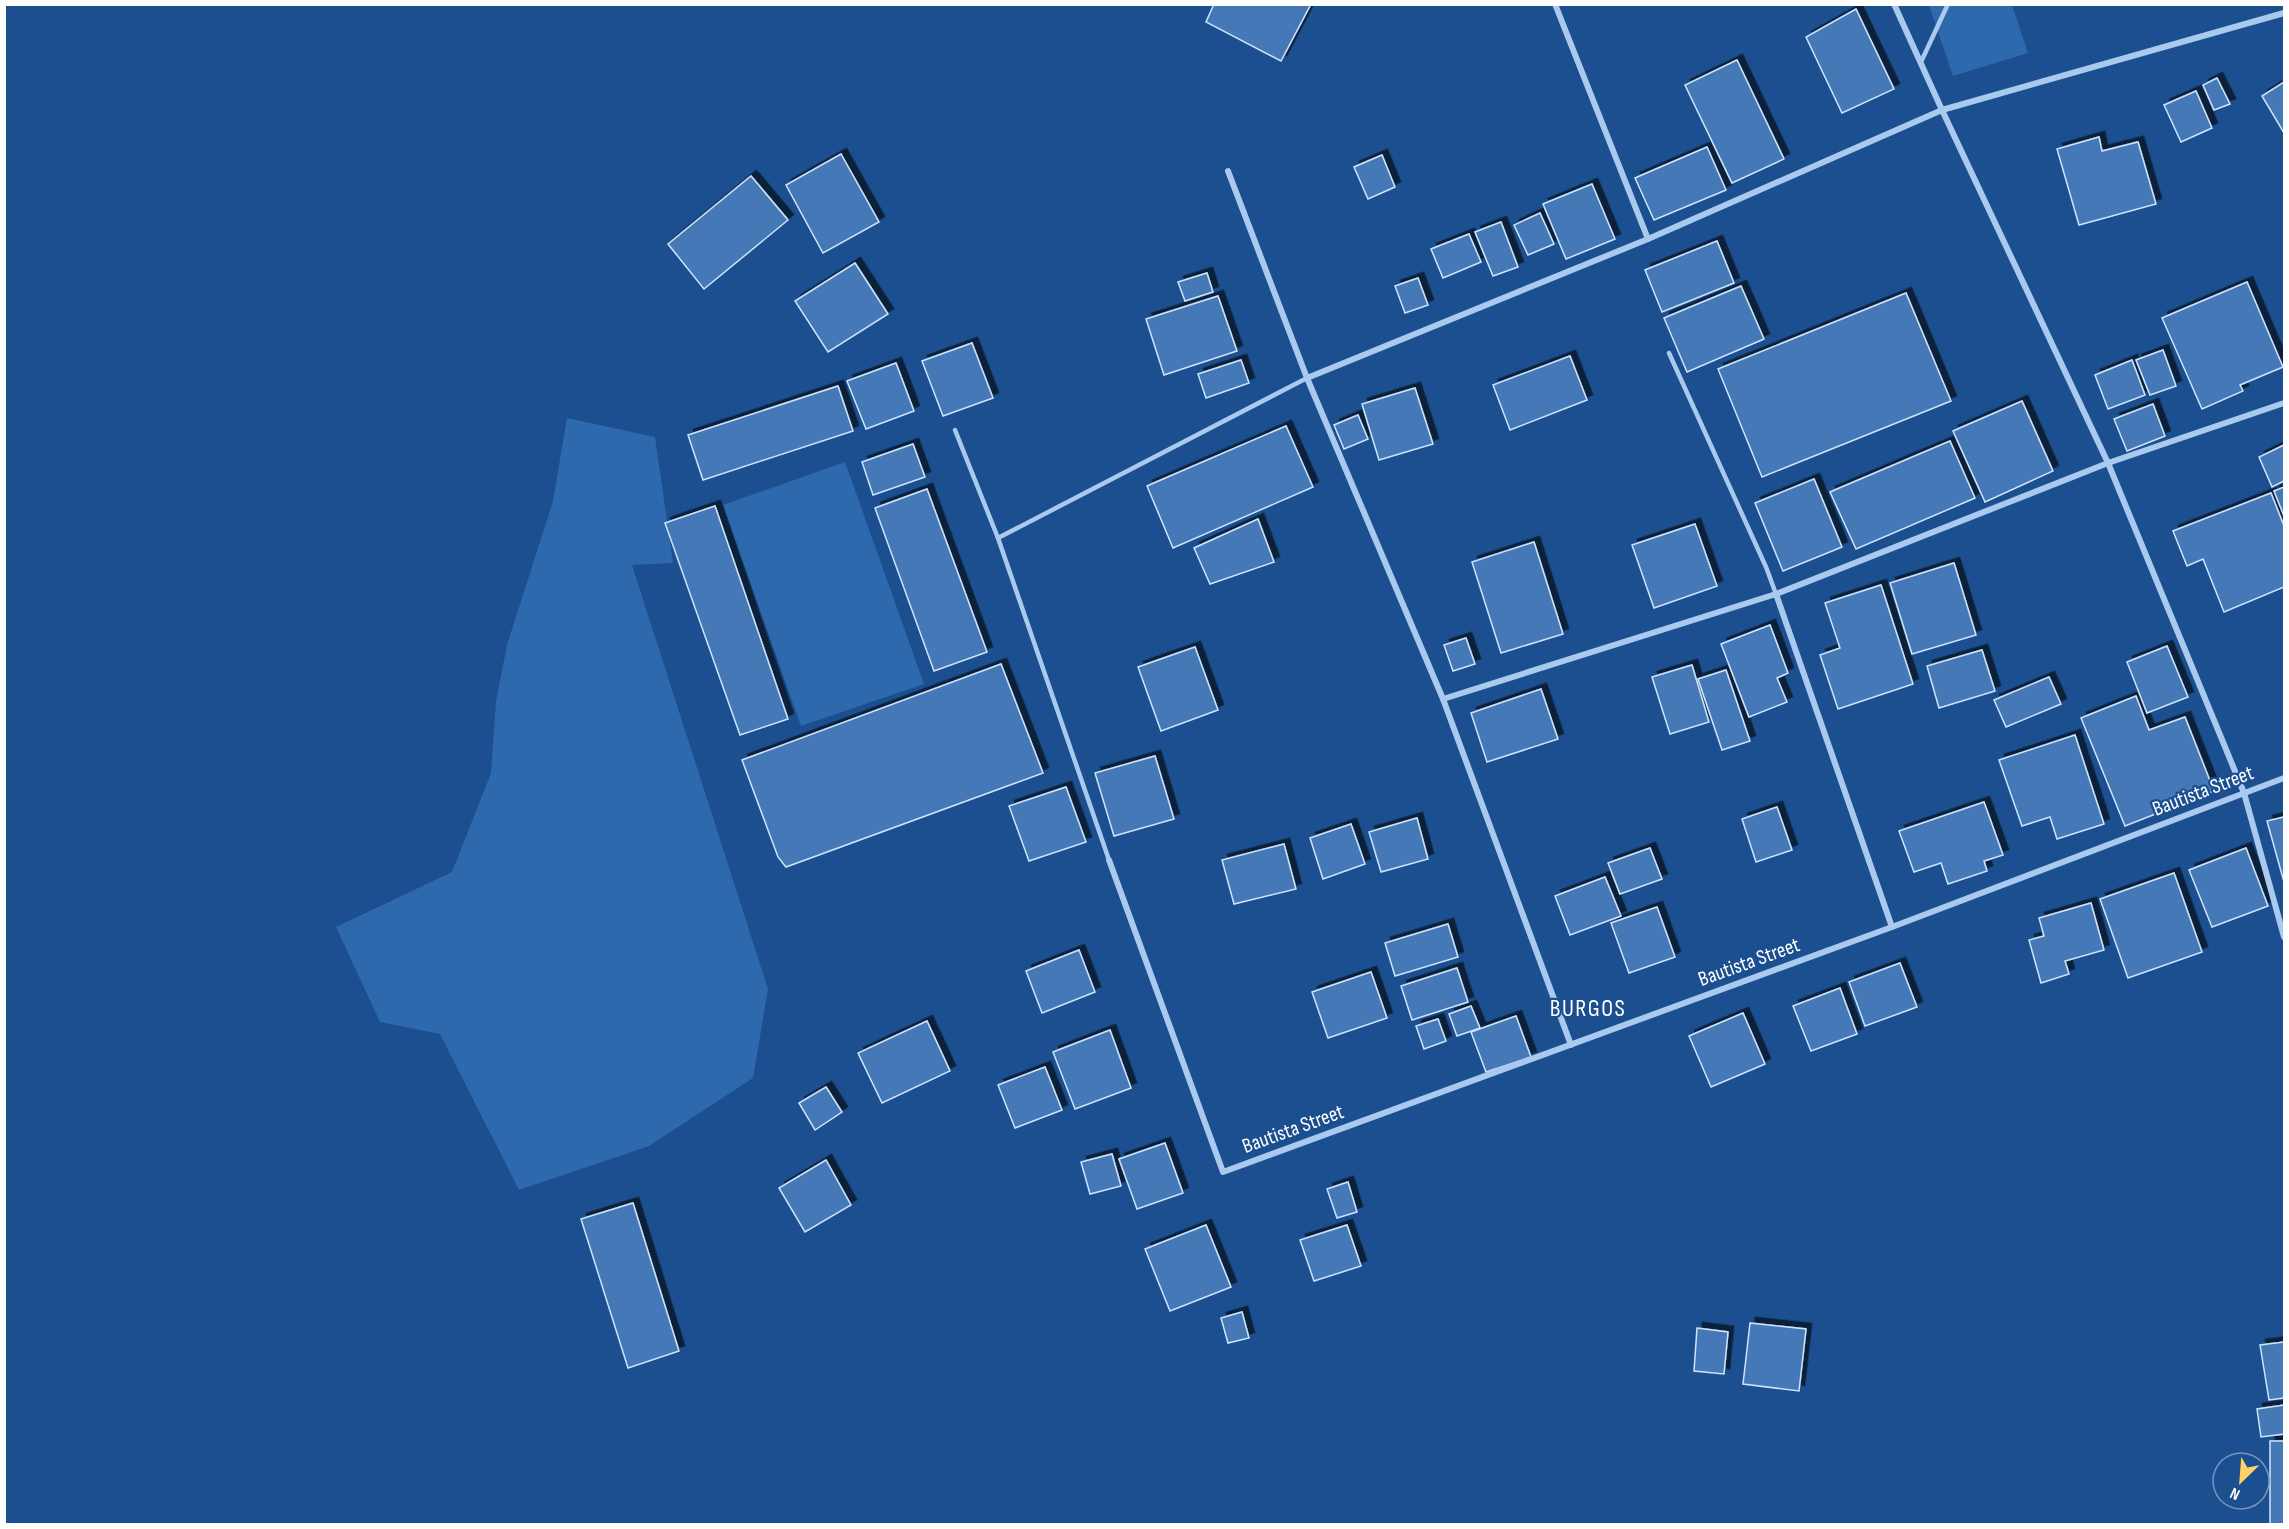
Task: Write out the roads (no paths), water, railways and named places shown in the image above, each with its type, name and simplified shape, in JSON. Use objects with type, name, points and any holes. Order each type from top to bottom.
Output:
[{"type":"street","points":[[1555,4],[1648,239]]},
{"type":"street","points":[[1894,4],[2108,463],[2244,793],[2284,937]]},
{"type":"street","points":[[1307,378],[1648,239],[1942,110],[2284,13]]},
{"type":"street","points":[[1228,171],[1307,378],[1443,699],[1571,1045]]},
{"type":"street","points":[[1443,699],[1776,594],[2108,463],[2284,403]]},
{"type":"street","points":[[1776,594],[1892,927]]},
{"type":"street","name":"Bautista Street","points":[[1109,860],[1223,1172],[1892,927],[2284,778]]},
{"type":"lane","points":[[1921,62],[1948,4]]},
{"type":"lane","points":[[1669,353],[1766,567],[1776,594]]},
{"type":"lane","points":[[998,538],[1307,378]]},
{"type":"lane","points":[[955,430],[998,538],[1109,860]]},
{"type":"district","name":"BURGOS","points":[[1588,1008]]}]
